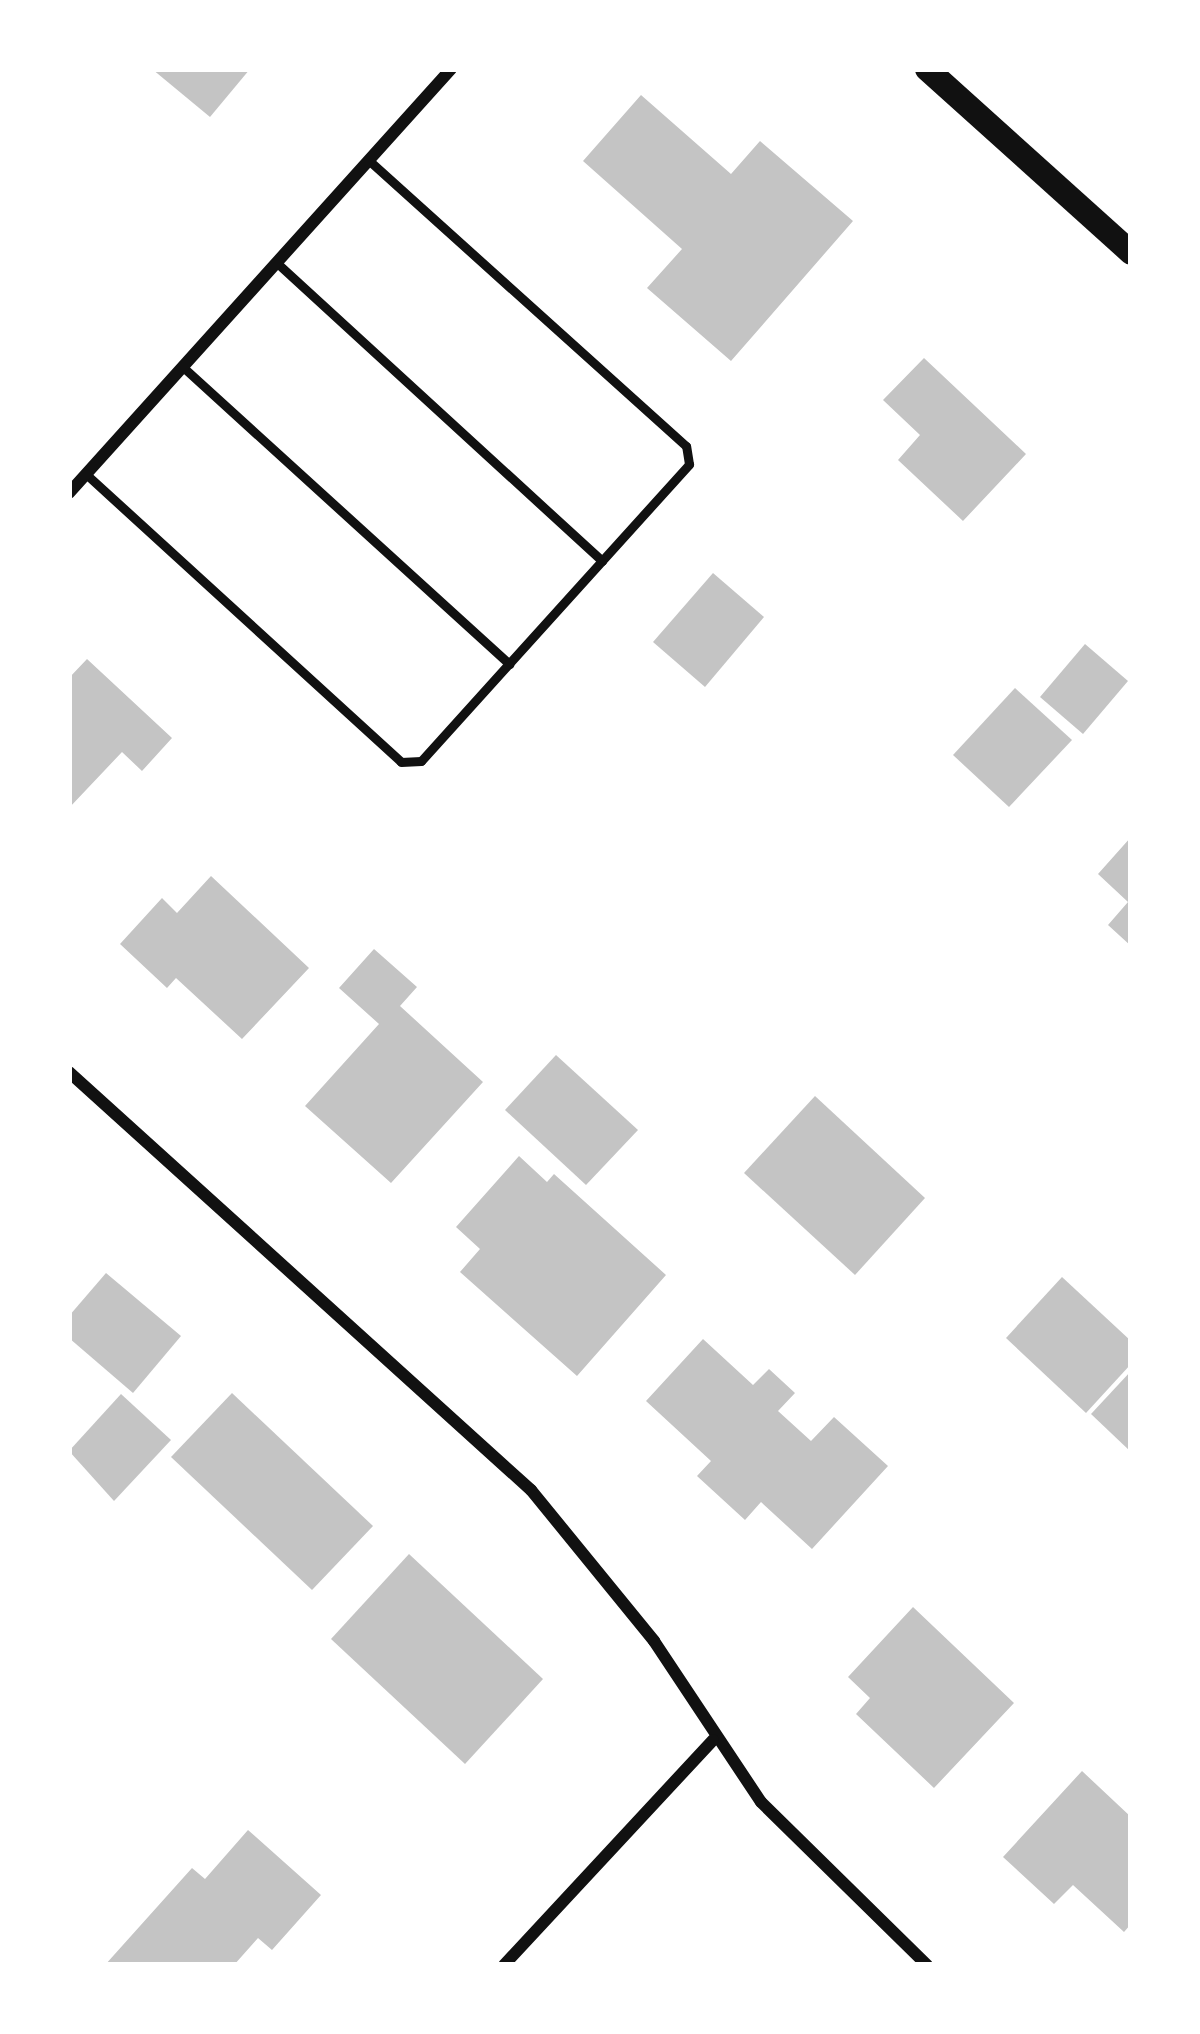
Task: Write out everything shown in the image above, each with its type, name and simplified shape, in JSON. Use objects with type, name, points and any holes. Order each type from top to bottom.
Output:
[{"type":"main road","points":[[927,69],[1131,253]]},
{"type":"street","points":[[69,493],[451,69]]},
{"type":"street","points":[[69,1072],[531,1490],[654,1641],[713,1741],[785,1828],[927,1965]]},
{"type":"street","points":[[504,1965],[713,1741]]},
{"type":"lane","points":[[87,475],[401,762],[421,761],[602,561],[689,464],[686,446],[369,161]]},
{"type":"lane","points":[[277,263],[602,561]]},
{"type":"lane","points":[[184,368],[509,664]]},
{"type":"building","points":[[152,69],[250,69],[210,117]]},
{"type":"building","points":[[641,95],[731,174],[760,141],[853,221],[731,361],[647,288],[682,249],[583,161]]},
{"type":"building","points":[[924,358],[1026,454],[963,521],[898,460],[920,435],[883,400]]},
{"type":"building","points":[[713,573],[764,617],[705,687],[653,642]]},
{"type":"building","points":[[1085,644],[1128,681],[1083,734],[1040,697]]},
{"type":"building","points":[[87,659],[172,738],[142,771],[122,752],[69,808],[69,678]]},
{"type":"building","points":[[1015,688],[1072,740],[1009,807],[953,755]]},
{"type":"building","points":[[1131,837],[1131,946],[1108,925],[1128,902],[1098,874]]},
{"type":"building","points":[[211,876],[309,968],[242,1039],[176,978],[167,988],[120,944],[162,898],[177,913]]},
{"type":"building","points":[[374,949],[417,987],[400,1006],[483,1082],[391,1183],[305,1106],[379,1024],[339,988]]},
{"type":"building","points":[[556,1055],[638,1130],[586,1185],[505,1110]]},
{"type":"building","points":[[815,1096],[925,1198],[855,1275],[744,1173]]},
{"type":"building","points":[[519,1156],[547,1182],[554,1174],[666,1275],[577,1376],[460,1272],[480,1249],[456,1227]]},
{"type":"building","points":[[106,1273],[181,1336],[133,1393],[69,1338],[69,1316]]},
{"type":"building","points":[[1062,1277],[1131,1341],[1131,1364],[1086,1413],[1006,1338]]},
{"type":"building","points":[[703,1339],[753,1385],[769,1369],[795,1393],[778,1411],[811,1441],[834,1417],[888,1466],[812,1549],[761,1502],[745,1520],[697,1476],[711,1461],[646,1401]]},
{"type":"building","points":[[1131,1371],[1131,1452],[1091,1414]]},
{"type":"building","points":[[232,1393],[373,1526],[312,1590],[171,1457]]},
{"type":"building","points":[[121,1394],[171,1440],[114,1501],[69,1451]]},
{"type":"building","points":[[409,1554],[543,1679],[465,1764],[331,1639]]},
{"type":"building","points":[[913,1607],[1014,1703],[934,1788],[856,1714],[870,1698],[848,1677]]},
{"type":"building","points":[[1082,1771],[1131,1817],[1131,1924],[1124,1932],[1073,1885],[1054,1904],[1003,1857]]},
{"type":"building","points":[[248,1830],[321,1895],[272,1950],[258,1938],[234,1965],[105,1965],[192,1868],[205,1879]]}]
